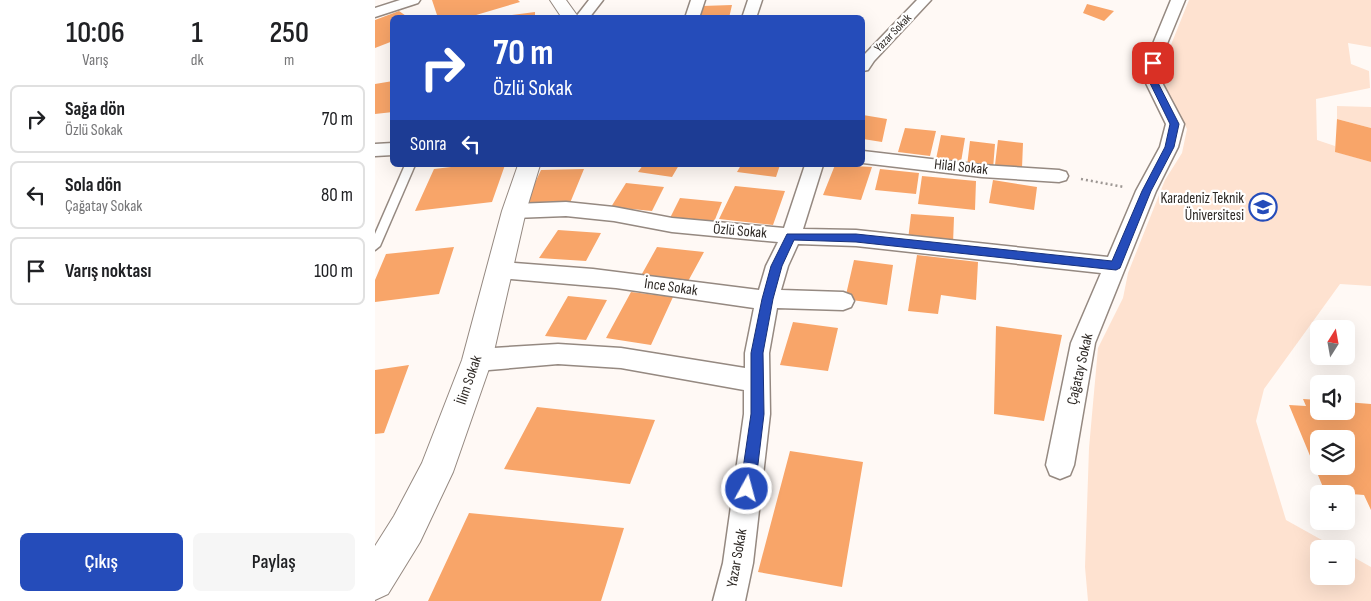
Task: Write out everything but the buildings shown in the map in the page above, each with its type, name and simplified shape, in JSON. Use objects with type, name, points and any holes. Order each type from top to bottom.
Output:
[{"type":"street","points":[[375,12],[413,0]]},
{"type":"street","points":[[558,0],[569,15]]},
{"type":"street","points":[[584,15],[596,0]]},
{"type":"street","points":[[693,15],[698,0]]},
{"type":"street","points":[[750,15],[755,0]]},
{"type":"street","name":"Yazar Sokak","points":[[865,64],[924,0]]},
{"type":"street","name":"Çağatay Sokak","points":[[1059,465],[1083,343],[1146,191],[1169,147],[1175,124],[1150,75],[1157,51],[1178,0]]},
{"type":"street","points":[[375,150],[390,149]]},
{"type":"street","name":"Hilal Sokak","points":[[865,157],[1059,176]]},
{"type":"street","name":"İlim Sokak","points":[[375,581],[407,529],[435,472],[477,360],[514,211],[528,167]]},
{"type":"street","name":"Yazar Sokak","points":[[729,601],[738,563],[757,414],[757,353],[767,299],[777,266],[791,236],[813,167]]},
{"type":"street","name":"Özlü Sokak","points":[[514,211],[566,210],[614,214],[671,225],[791,236],[856,238],[1116,266]]},
{"type":"street","name":"İnce Sokak","points":[[499,270],[559,273],[687,288],[739,298],[821,297],[843,301]]},
{"type":"street","points":[[477,360],[558,354],[621,358],[757,381]]},
{"type":"lane","points":[[375,246],[409,167]]},
{"type":"path","points":[[1059,176],[1146,191]]},
{"type":"shaded area","points":[[1189,0],[1371,0],[1371,47],[1348,43],[1351,64],[1369,71],[1370,88],[1316,99],[1317,140],[1335,146],[1336,152],[1371,162],[1371,286],[1340,284],[1314,320],[1310,320],[1310,325],[1264,389],[1256,421],[1286,520],[1322,540],[1310,540],[1310,585],[1355,585],[1355,558],[1371,567],[1371,601],[1088,601],[1085,567],[1089,448],[1098,348],[1123,298],[1128,273],[1165,180],[1182,153],[1187,129],[1158,77]]},
{"type":"shaded area","points":[[1337,106],[1371,107],[1371,128],[1337,119]]},
{"type":"place","name":"Karadeniz Teknik Üniversitesi","points":[[1263,207]]},
{"type":"route","points":[[747,489],[757,414],[757,353],[767,299],[777,266],[791,236],[856,238],[1116,266],[1146,191],[1169,147],[1175,124],[1150,75],[1153,63]]}]
